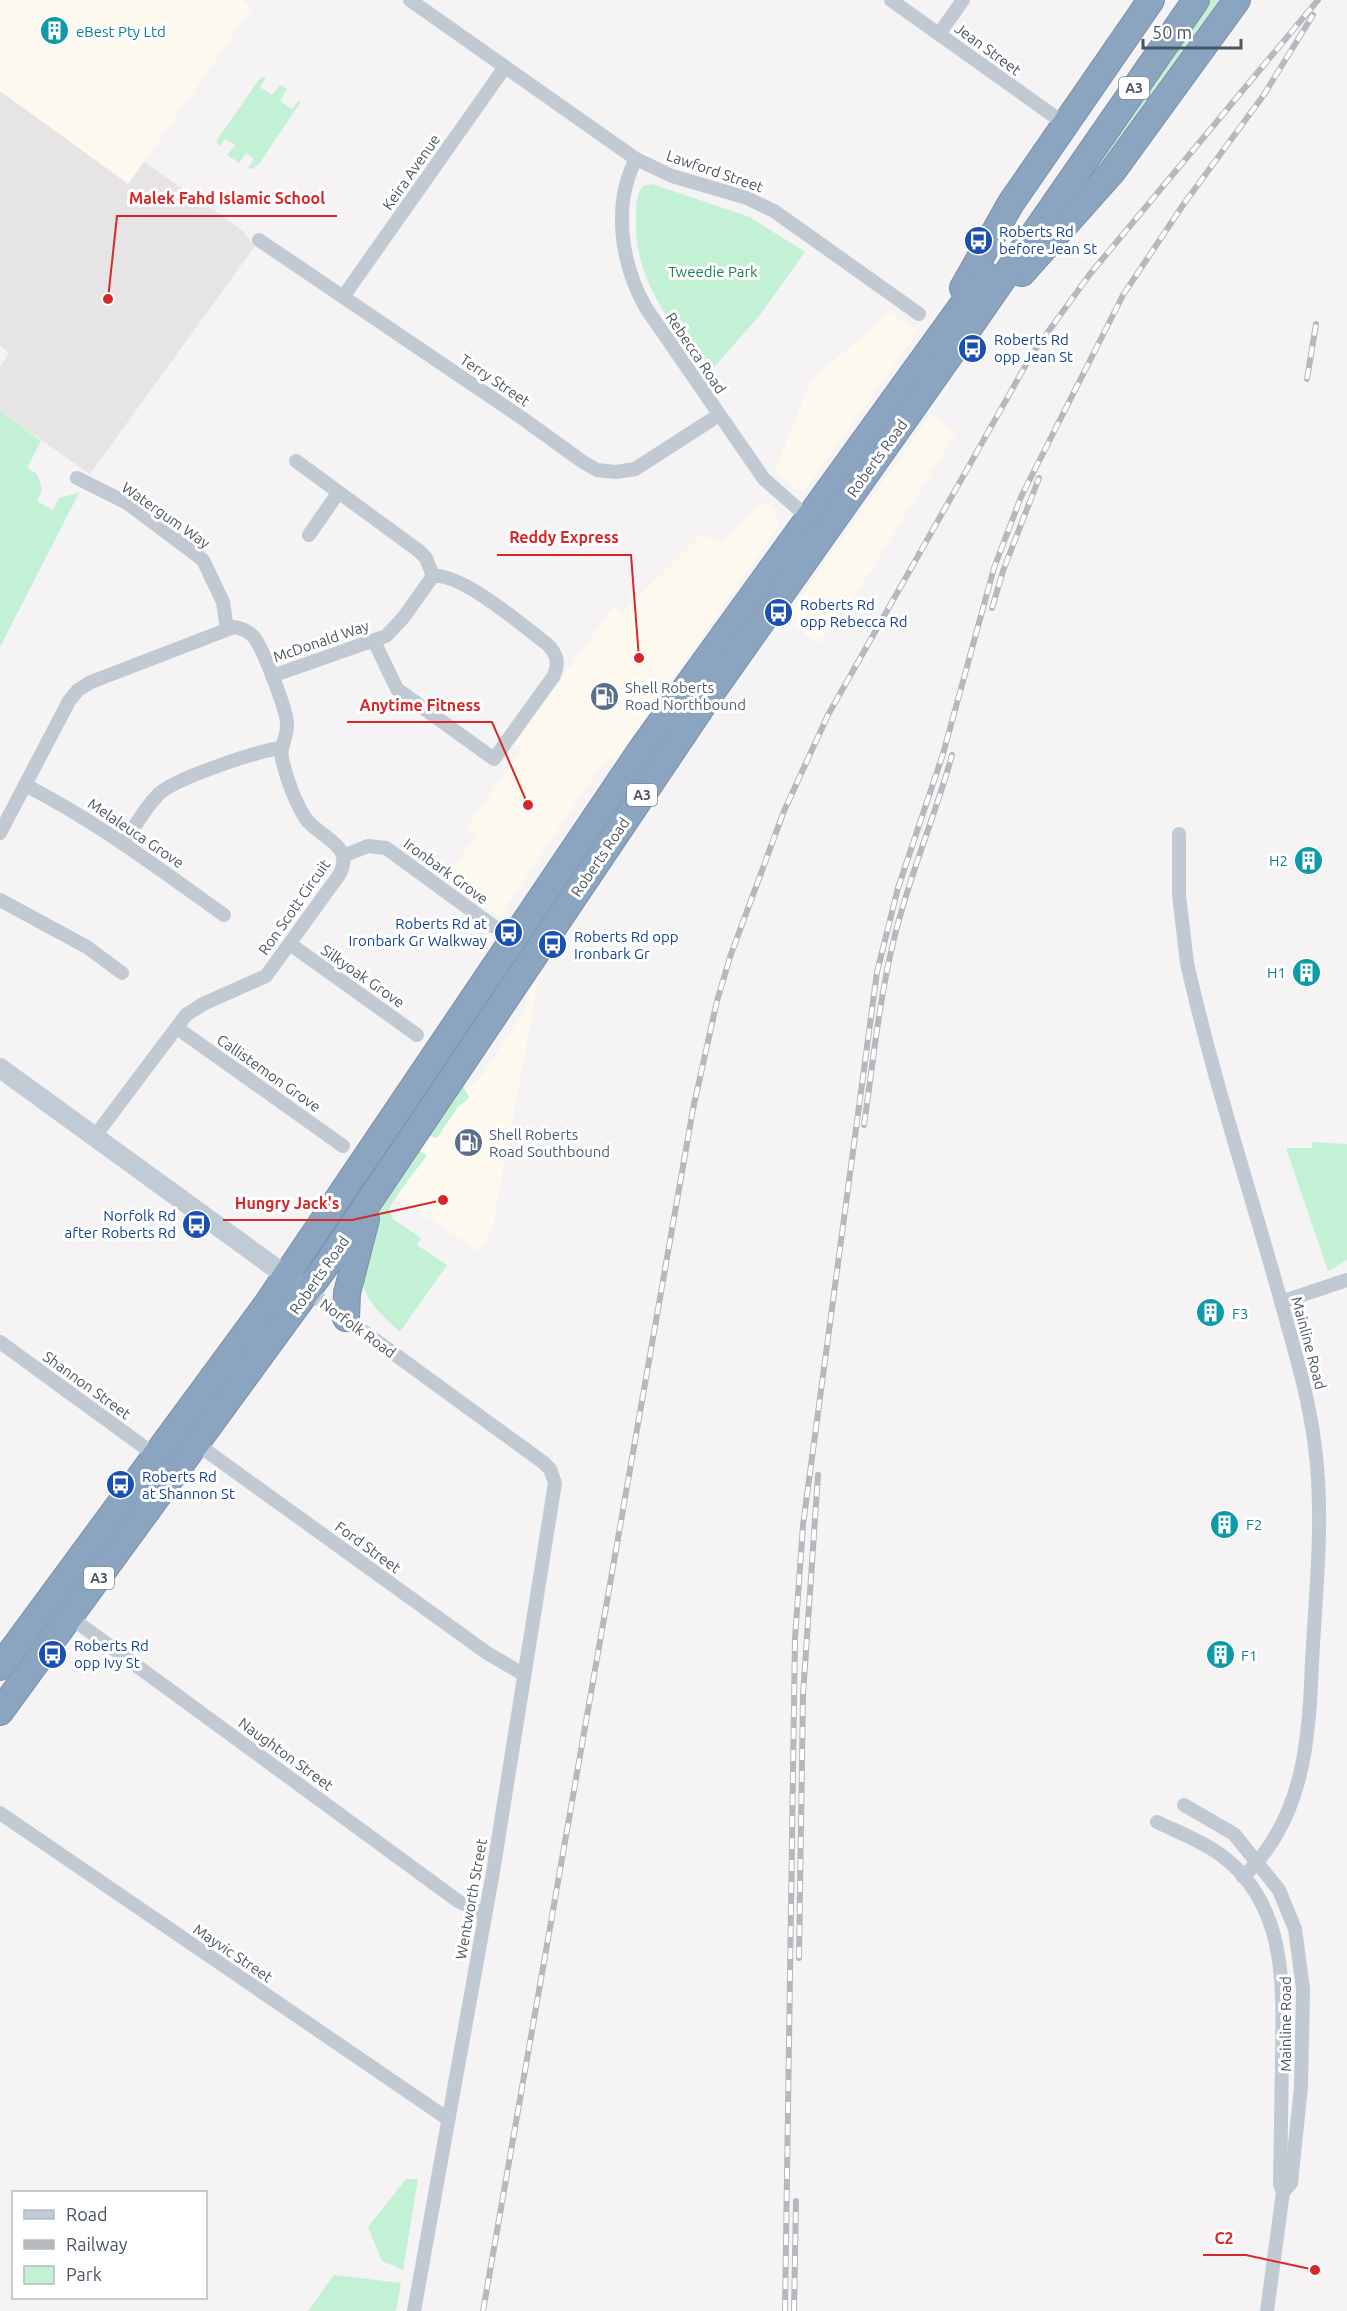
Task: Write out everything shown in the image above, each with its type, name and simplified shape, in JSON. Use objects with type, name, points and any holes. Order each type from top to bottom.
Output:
[{"type":"highway","points":[[952,336],[989,239],[1151,0]]},
{"type":"highway","name":"Roberts Road","points":[[3,1656],[155,1455],[286,1275],[611,793],[816,524],[952,336],[1066,171],[1174,0]]},
{"type":"highway","name":"Roberts Road","points":[[1066,171],[1196,0]]},
{"type":"highway","points":[[952,336],[984,317],[1098,189],[1237,0]]},
{"type":"highway","name":"Roberts Road","points":[[0,1712],[308,1291],[658,771],[816,524]]},
{"type":"highway","points":[[346,1318],[349,1281],[371,1199]]},
{"type":"street","name":"Lawford Street","points":[[410,0],[636,159],[672,176],[747,198],[774,211],[919,314]]},
{"type":"street","name":"Jean Street","points":[[891,0],[1065,124]]},
{"type":"street","points":[[939,34],[963,0]]},
{"type":"street","name":"Keira Avenue","points":[[343,297],[505,67]]},
{"type":"street","name":"Rebecca Road","points":[[636,159],[626,184],[622,214],[624,251],[630,277],[646,308],[764,479],[816,524]]},
{"type":"street","name":"Terry Street","points":[[259,240],[597,470],[616,472],[634,469],[718,415]]},
{"type":"street","points":[[296,461],[419,551],[426,558],[433,576],[446,576],[462,583],[547,644],[556,655],[555,672],[494,759],[397,689],[374,641]]},
{"type":"street","name":"Watergum Way","points":[[77,478],[127,504],[203,560],[223,602],[227,629]]},
{"type":"street","points":[[309,535],[338,493]]},
{"type":"street","name":"McDonald Way","points":[[272,676],[386,636],[396,627],[433,576]]},
{"type":"street","name":"Ron Scott Circuit","points":[[95,1136],[177,1028],[197,1007],[266,976],[339,875],[344,864],[344,856],[334,842],[304,816],[283,766],[281,748],[287,723],[272,676],[252,635],[240,628],[227,629]]},
{"type":"street","points":[[0,832],[69,701],[78,690],[227,629]]},
{"type":"street","points":[[125,842],[154,799],[166,788],[254,753],[281,748]]},
{"type":"street","name":"Melaleuca Grove","points":[[24,785],[81,814],[125,842],[224,915]]},
{"type":"street","name":"Mainline Road","points":[[1179,834],[1179,895],[1187,963],[1306,1392],[1318,1479],[1318,1538],[1310,1717],[1305,1760],[1285,1821],[1259,1862],[1244,1877]]},
{"type":"street","name":"Ironbark Grove","points":[[344,856],[368,846],[386,849],[494,926]]},
{"type":"street","points":[[0,900],[87,947],[122,973]]},
{"type":"street","name":"Silkyoak Grove","points":[[290,944],[417,1035]]},
{"type":"street","name":"Callistemon Grove","points":[[177,1028],[343,1146]]},
{"type":"street","name":"Norfolk Road","points":[[0,1068],[544,1463],[554,1477],[555,1492]]},
{"type":"street","points":[[1281,1302],[1347,1280]]},
{"type":"street","name":"Shannon Street","points":[[0,1342],[155,1455]]},
{"type":"street","name":"Ford Street","points":[[197,1444],[487,1653],[523,1674]]},
{"type":"street","name":"Wentworth Street","points":[[414,2311],[555,1492]]},
{"type":"street","name":"Naughton Street","points":[[70,1617],[458,1900],[484,1914]]},
{"type":"street","name":"Mainline Road","points":[[1184,1805],[1234,1834],[1259,1862],[1279,1890],[1295,1929],[1303,1989],[1300,2098],[1291,2183],[1283,2192]]},
{"type":"street","name":"Mayvic Street","points":[[0,1813],[448,2119]]},
{"type":"street","name":"Mainline Road","points":[[1157,1822],[1222,1856],[1244,1877],[1260,1900],[1275,1934],[1280,1956],[1283,1979],[1280,2184],[1283,2192],[1267,2311]]},
{"type":"shaded area","points":[[0,0],[242,0],[252,8],[129,184],[0,91]]},
{"type":"shaded area","points":[[0,91],[128,184],[144,162],[242,230],[255,246],[90,474],[0,411],[0,367],[9,353],[0,346]]},
{"type":"shaded area","points":[[890,312],[918,332],[805,490],[799,491],[775,470],[812,379]]},
{"type":"shaded area","points":[[931,414],[956,432],[872,570],[819,644],[784,620]]},
{"type":"shaded area","points":[[763,502],[776,513],[779,526],[619,755],[603,763],[499,917],[445,878],[476,836],[466,828],[520,753],[521,747],[515,743],[614,606],[623,612],[701,535],[722,543]]},
{"type":"shaded area","name":"Shell Roberts Road Southbound","points":[[539,977],[492,1231],[478,1251],[394,1194],[462,1093],[481,1077],[525,1010],[529,993]]},
{"type":"green space","points":[[1208,0],[1229,0],[1129,140],[1050,224]]},
{"type":"green space","points":[[266,77],[260,87],[272,95],[280,85],[287,89],[280,101],[292,109],[299,100],[300,103],[259,164],[252,169],[248,168],[254,159],[246,153],[239,163],[227,155],[235,145],[225,139],[219,147],[217,140],[260,78]]},
{"type":"green space","name":"Tweedie Park","points":[[652,184],[750,217],[805,252],[759,316],[708,374],[669,320],[648,282],[641,261],[637,240],[637,201],[643,186]]},
{"type":"green space","points":[[0,411],[41,441],[27,468],[37,474],[42,489],[37,501],[53,510],[59,498],[79,493],[0,647]]},
{"type":"green space","points":[[461,1082],[469,1098],[458,1107],[437,1138],[426,1135]]},
{"type":"green space","points":[[1313,1142],[1347,1144],[1347,1260],[1328,1271],[1286,1148],[1312,1148]]},
{"type":"green space","points":[[415,1149],[427,1155],[389,1210],[393,1219],[421,1238],[417,1245],[447,1265],[400,1332],[371,1301],[362,1277],[374,1216]]},
{"type":"green space","points":[[406,2179],[418,2179],[403,2270],[382,2261],[368,2227]]},
{"type":"green space","points":[[334,2275],[401,2283],[396,2311],[308,2311]]},
{"type":"railway","points":[[483,2311],[693,1109],[717,1001],[730,957],[784,811],[828,715],[1032,354],[1090,274],[1318,0]]},
{"type":"railway","points":[[785,2311],[795,1638],[803,1525],[877,972],[898,888],[943,754],[994,568],[1021,497],[1123,295],[1183,205],[1263,96],[1313,15]]},
{"type":"railway","points":[[1307,379],[1316,324]]},
{"type":"railway","points":[[992,608],[1003,571],[1039,478]]},
{"type":"railway","points":[[864,1125],[880,1008],[894,939],[952,755]]},
{"type":"railway","points":[[799,1958],[803,1695],[818,1475]]},
{"type":"railway","points":[[794,2311],[796,2201]]},
{"type":"place","name":"eBest Pty Ltd","points":[[55,31]]},
{"type":"place","name":"Roberts Rd before Jean St","points":[[978,240]]},
{"type":"place","name":"Malek Fahd Islamic School","points":[[108,299]]},
{"type":"place","name":"Roberts Rd opp Jean St","points":[[973,348]]},
{"type":"place","name":"Roberts Rd opp Rebecca Rd","points":[[779,613]]},
{"type":"place","name":"Reddy Express","points":[[639,658]]},
{"type":"place","name":"Shell Roberts Road Northbound","points":[[604,696]]},
{"type":"place","name":"Anytime Fitness","points":[[528,805]]},
{"type":"place","name":"H2","points":[[1309,860]]},
{"type":"place","name":"Roberts Rd at Ironbark Gr Walkway","points":[[508,932]]},
{"type":"place","name":"Roberts Rd opp Ironbark Gr","points":[[553,945]]},
{"type":"place","name":"H1","points":[[1307,972]]},
{"type":"place","name":"Shell Roberts Road Southbound","points":[[468,1143]]},
{"type":"place","name":"Hungry Jack's","points":[[443,1200]]},
{"type":"place","name":"Norfolk Rd after Roberts Rd","points":[[197,1224]]},
{"type":"place","name":"F3","points":[[1211,1313]]},
{"type":"place","name":"Roberts Rd at Shannon St","points":[[121,1485]]},
{"type":"place","name":"F2","points":[[1225,1524]]},
{"type":"place","name":"Roberts Rd opp Ivy St","points":[[53,1654]]},
{"type":"place","name":"F1","points":[[1220,1655]]},
{"type":"place","name":"C2","points":[[1315,2270]]}]
